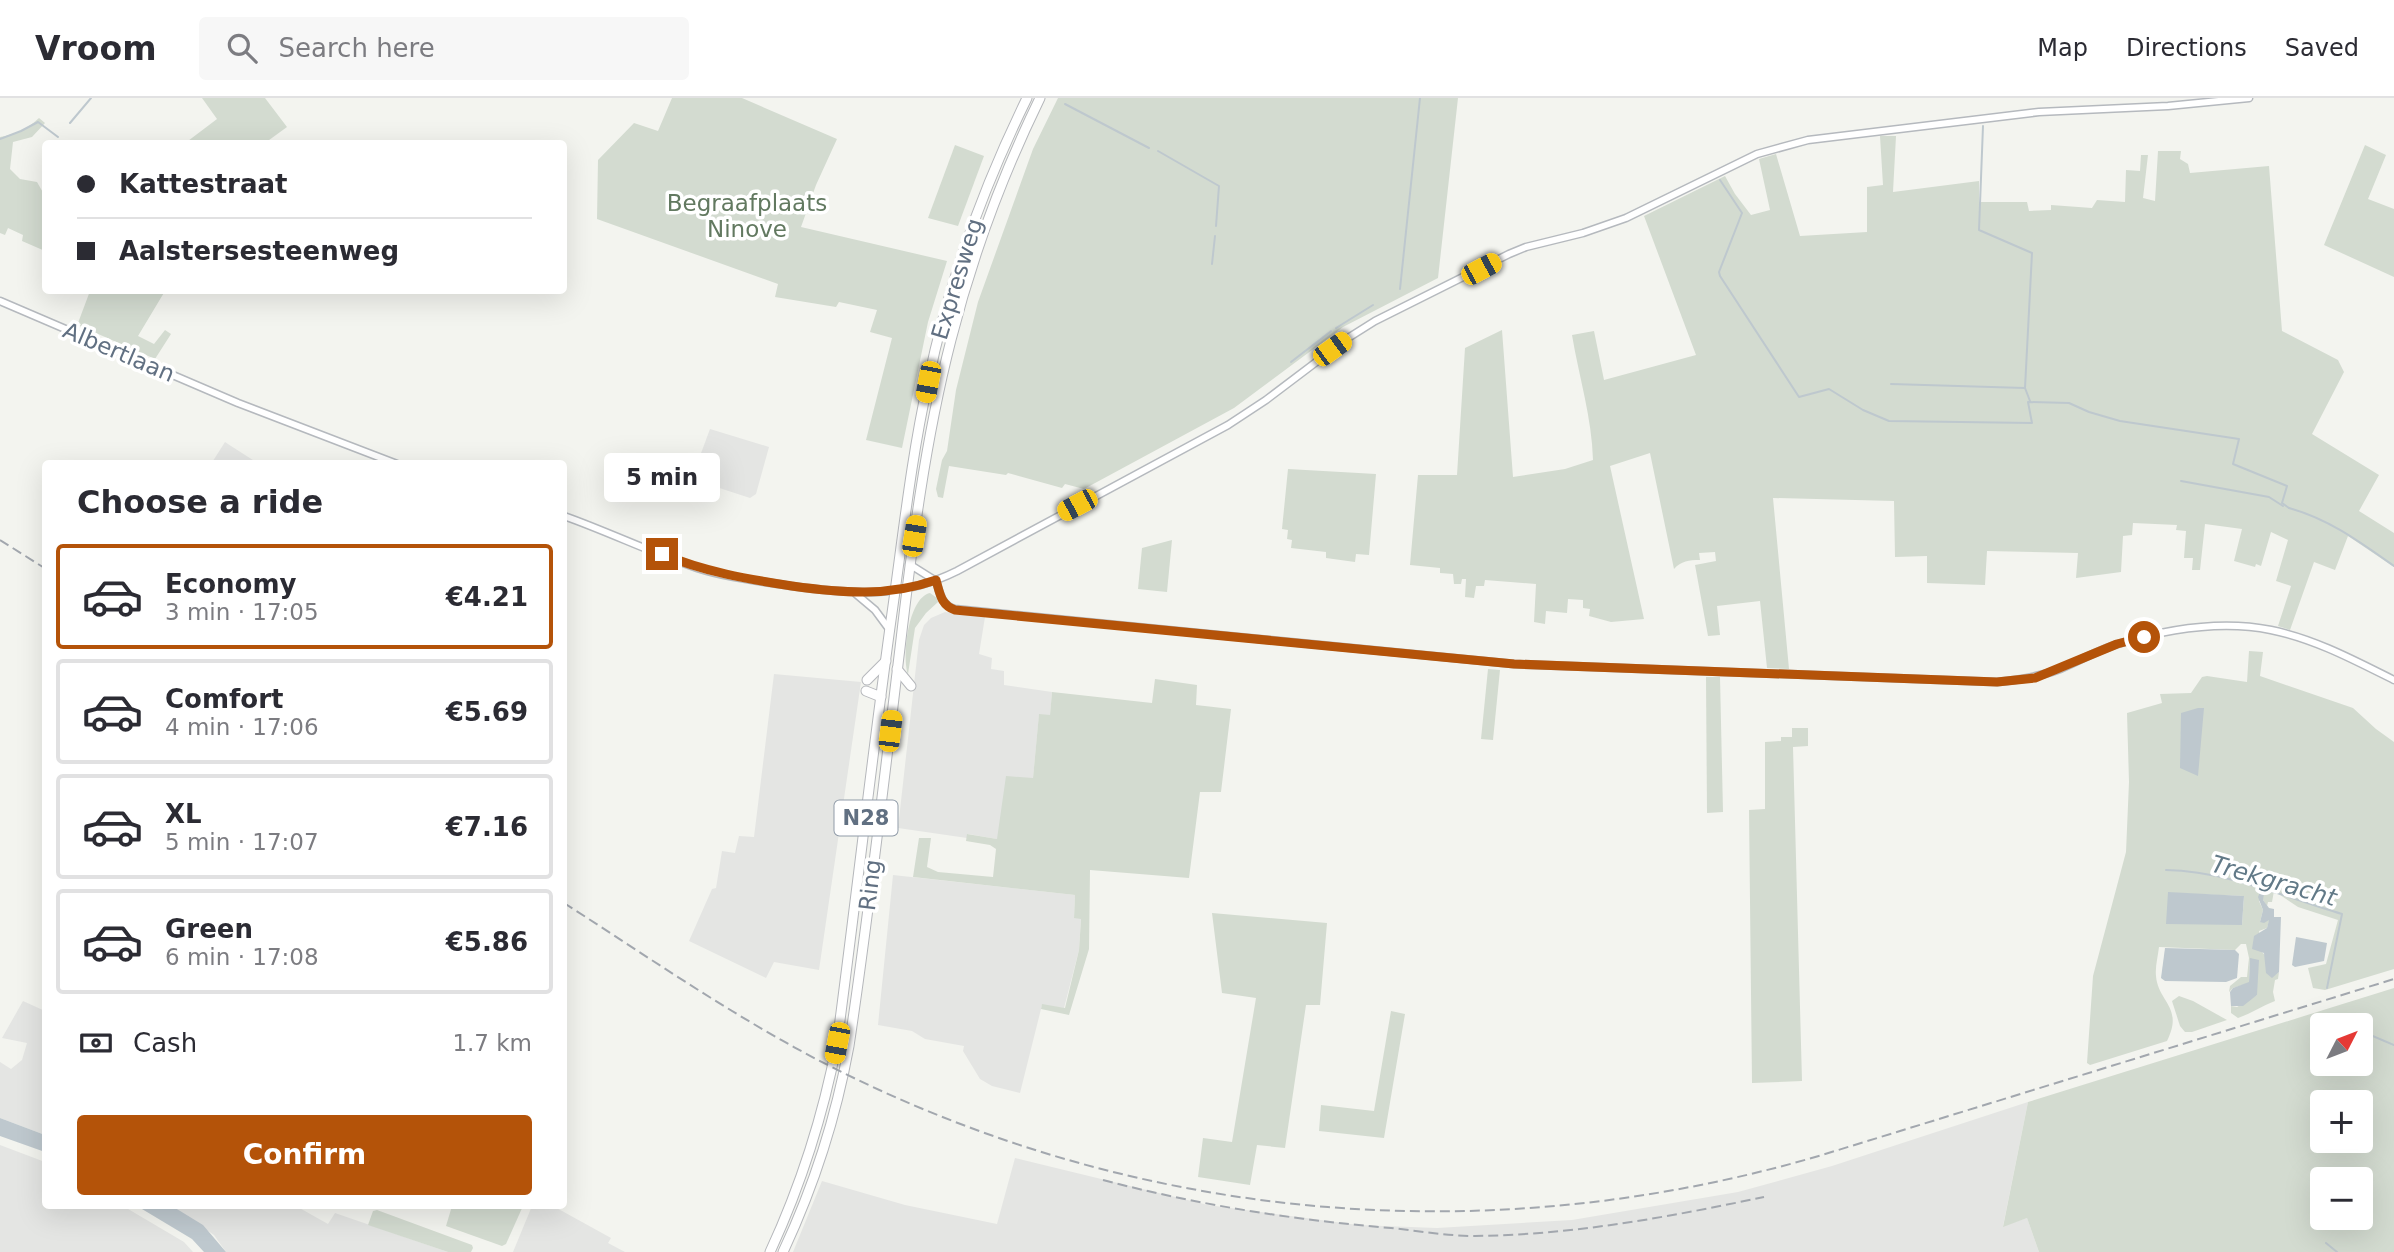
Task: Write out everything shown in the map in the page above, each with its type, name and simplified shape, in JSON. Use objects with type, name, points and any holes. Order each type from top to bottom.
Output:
[{"type":"highway","name":"Expresweg","points":[[895,592],[915,449],[941,328],[979,209],[1027,98]]},
{"type":"highway","name":"Expresweg","points":[[906,590],[940,384],[962,299],[1004,177],[1040,98]]},
{"type":"highway","name":"Ring","points":[[783,1252],[817,1171],[839,1096],[857,995],[906,590]]},
{"type":"highway","name":"Ring","points":[[770,1252],[804,1169],[827,1093],[837,1043],[895,592]]},
{"type":"highway","points":[[867,680],[886,661]]},
{"type":"highway","points":[[897,669],[911,686]]},
{"type":"highway","points":[[866,691],[881,697]]},
{"type":"main road","points":[[567,517],[716,574],[855,593],[906,590],[936,580],[1228,425],[1375,321],[1509,254],[1626,218],[1757,154],[1808,141],[2039,112],[2168,106],[2249,98]]},
{"type":"main road","name":"Albertlaan","points":[[0,301],[238,403],[387,460]]},
{"type":"main road","points":[[909,564],[936,580],[946,606],[955,610],[1514,664],[1997,682],[2035,678],[2106,648],[2171,631],[2211,626],[2270,630],[2325,647],[2394,680]]},
{"type":"main road","points":[[855,593],[875,610],[890,630]]},
{"type":"shaded area","points":[[710,429],[769,447],[756,494],[750,498],[698,481],[694,472]]},
{"type":"shaded area","points":[[225,442],[253,460],[214,460]]},
{"type":"shaded area","points":[[945,612],[985,617],[979,654],[992,658],[991,669],[1004,671],[1004,685],[1052,692],[1050,716],[1039,715],[1033,778],[997,839],[968,834],[967,838],[898,828],[919,640],[924,625],[931,618]]},
{"type":"shaded area","points":[[774,674],[861,682],[819,970],[774,962],[766,978],[689,941],[712,889],[716,888],[722,851],[735,853],[739,836],[754,837]]},
{"type":"shaded area","points":[[2204,708],[2198,776],[2180,768],[2181,713]]},
{"type":"shaded area","points":[[893,875],[1075,895],[1074,918],[1081,918],[1079,950],[1064,1008],[1042,1005],[1020,1093],[992,1086],[980,1079],[963,1051],[964,1046],[925,1039],[912,1031],[878,1025]]},
{"type":"shaded area","points":[[2168,892],[2244,896],[2242,925],[2166,924]]},
{"type":"shaded area","points":[[2260,892],[2264,893],[2263,900],[2269,908],[2274,909],[2274,917],[2281,917],[2279,972],[2272,978],[2266,973],[2264,953],[2252,949],[2254,936],[2267,928],[2269,920],[2260,922],[2263,910],[2258,897]]},
{"type":"shaded area","points":[[2296,937],[2327,943],[2324,961],[2295,967],[2292,965]]},
{"type":"shaded area","points":[[2165,948],[2235,950],[2239,954],[2237,978],[2226,982],[2165,981],[2161,978]]},
{"type":"shaded area","points":[[2250,958],[2259,960],[2257,995],[2243,1006],[2231,1006],[2230,992],[2233,988],[2249,982]]},
{"type":"shaded area","points":[[23,1001],[42,1010],[42,1134],[0,1118],[0,1062],[11,1069],[22,1060],[27,1043],[2,1038]]},
{"type":"shaded area","points":[[2028,1102],[2003,1226],[2027,1218],[2039,1252],[793,1252],[822,1181],[905,1205],[997,1224],[1015,1158],[1208,1205],[1358,1225],[1437,1228],[1572,1220],[1738,1192],[1832,1166]]},
{"type":"shaded area","points":[[0,1118],[42,1134],[42,1151],[0,1136]]},
{"type":"shaded area","points":[[0,1145],[42,1161],[42,1209],[128,1209],[184,1242],[193,1252],[0,1252]]},
{"type":"shaded area","points":[[142,1209],[177,1209],[203,1225],[226,1252],[204,1252],[192,1239]]},
{"type":"shaded area","points":[[176,1209],[301,1209],[328,1224],[335,1213],[448,1252],[226,1252],[214,1235]]},
{"type":"shaded area","points":[[531,1209],[558,1209],[611,1238],[608,1243],[625,1252],[513,1252]]},
{"type":"green space","points":[[202,98],[265,98],[287,127],[269,140],[189,140],[217,119]]},
{"type":"green space","name":"Begraafplaats Ninove","points":[[672,98],[742,98],[837,139],[801,227],[947,261],[928,322],[902,448],[866,440],[892,338],[870,332],[877,310],[839,302],[836,307],[775,297],[778,284],[597,219],[598,160],[634,123],[658,131]]},
{"type":"green space","points":[[1058,98],[1458,98],[1438,278],[1343,327],[1234,408],[1084,489],[1065,484],[1062,488],[1008,473],[1006,475],[949,466],[943,498],[938,497],[936,489],[942,460],[947,451],[956,390],[978,302],[1033,149]]},
{"type":"green space","points":[[39,118],[45,123],[32,137],[13,142],[10,169],[20,179],[37,182],[42,191],[42,250],[22,241],[23,235],[8,228],[5,235],[0,233],[0,137],[11,135]]},
{"type":"green space","points":[[1880,136],[1896,136],[1893,192],[1979,181],[1979,202],[2027,202],[2029,211],[2051,210],[2051,205],[2092,208],[2097,200],[2125,202],[2126,170],[2140,171],[2141,155],[2148,155],[2143,198],[2155,201],[2158,151],[2181,151],[2180,159],[2188,164],[2190,173],[2269,166],[2282,331],[2338,360],[2344,372],[2312,434],[2379,475],[2359,511],[2394,533],[2394,567],[2348,536],[2335,570],[2314,562],[2290,630],[2278,626],[2291,586],[2276,581],[2288,540],[2271,532],[2261,566],[2256,564],[2255,567],[2234,561],[2242,529],[2205,524],[2200,570],[2192,570],[2193,558],[2184,558],[2186,531],[2176,530],[2177,525],[2133,523],[2132,535],[2123,536],[2121,572],[2076,578],[2078,553],[1987,551],[1985,585],[1927,583],[1927,556],[1895,557],[1894,501],[1773,498],[1789,669],[1767,668],[1760,601],[1717,606],[1720,635],[1708,636],[1695,565],[1716,561],[1715,552],[1699,553],[1700,560],[1679,564],[1674,569],[1650,453],[1610,466],[1644,619],[1611,622],[1589,616],[1590,609],[1583,608],[1583,600],[1568,599],[1567,613],[1546,611],[1545,624],[1534,622],[1536,584],[1485,580],[1484,586],[1476,586],[1474,598],[1465,597],[1466,579],[1462,579],[1461,584],[1454,584],[1453,574],[1440,573],[1440,568],[1410,565],[1418,475],[1457,475],[1465,348],[1502,330],[1513,477],[1565,469],[1593,460],[1588,413],[1572,335],[1594,331],[1604,380],[1696,355],[1644,216],[1725,176],[1751,215],[1770,210],[1759,159],[1776,154],[1800,236],[1867,232],[1867,187],[1883,185]]},
{"type":"green space","points":[[955,145],[984,156],[958,226],[928,218]]},
{"type":"green space","points":[[2365,145],[2386,155],[2368,199],[2394,209],[2394,277],[2324,245]]},
{"type":"green space","points":[[89,294],[163,294],[138,336],[154,344],[165,330],[171,334],[155,359],[78,323]]},
{"type":"green space","points":[[1288,469],[1376,474],[1369,555],[1356,554],[1355,562],[1326,558],[1326,552],[1291,548],[1292,540],[1287,539],[1288,530],[1282,529]]},
{"type":"green space","points":[[1172,540],[1167,592],[1138,589],[1142,548]]},
{"type":"green space","points":[[930,593],[938,602],[915,628],[908,674],[908,629],[916,605],[922,597]]},
{"type":"green space","points":[[2249,651],[2263,652],[2260,676],[2353,708],[2394,742],[2394,969],[2325,990],[2313,988],[2308,968],[2326,964],[2338,920],[2298,907],[2274,891],[2272,902],[2268,902],[2267,906],[2263,900],[2259,901],[2263,910],[2260,922],[2270,918],[2267,928],[2259,931],[2265,959],[2275,975],[2279,972],[2273,992],[2275,1001],[2238,1018],[2231,1013],[2231,1006],[2237,1007],[2257,995],[2250,959],[2249,983],[2229,992],[2230,986],[2241,977],[2247,977],[2249,958],[2246,944],[2241,944],[2235,950],[2159,947],[2156,976],[2173,1020],[2167,1041],[2090,1065],[2087,1063],[2093,976],[2126,852],[2129,782],[2127,713],[2162,703],[2160,694],[2191,693],[2202,677],[2247,682]],"holes":[[[2168,893],[2244,896],[2241,925]]]},
{"type":"green space","points":[[1488,669],[1500,670],[1493,740],[1481,739]]},
{"type":"green space","points":[[1706,677],[1720,677],[1723,812],[1707,813]]},
{"type":"green space","points":[[1155,679],[1197,685],[1196,705],[1231,709],[1221,792],[1200,792],[1189,878],[1090,870],[1089,949],[1069,1015],[1041,1009],[1042,1004],[1065,1008],[1079,950],[1081,919],[1074,918],[1075,895],[913,877],[919,838],[931,838],[927,867],[938,872],[993,877],[996,849],[990,845],[966,841],[967,834],[997,839],[1006,776],[1033,778],[1039,714],[1050,715],[1052,692],[1152,703]]},
{"type":"green space","points":[[1792,728],[1808,728],[1808,746],[1793,747],[1802,1081],[1752,1083],[1749,810],[1765,809],[1765,742],[1792,737]]},
{"type":"green space","points":[[1212,913],[1327,923],[1320,1005],[1306,1005],[1285,1148],[1257,1145],[1250,1185],[1198,1177],[1203,1138],[1232,1142],[1256,998],[1222,993]]},
{"type":"green space","points":[[2394,988],[2394,1252],[2039,1252],[2027,1218],[2003,1227],[2028,1102],[2310,1014],[2310,1076],[2373,1076],[2373,1013],[2314,1013]]},
{"type":"green space","points":[[2179,996],[2227,1020],[2185,1032],[2180,1026],[2172,1001]]},
{"type":"green space","points":[[1391,1011],[1405,1014],[1384,1138],[1319,1131],[1321,1105],[1374,1111]]},
{"type":"green space","points":[[451,1209],[522,1209],[506,1244],[502,1246],[446,1226]]},
{"type":"green space","points":[[377,1210],[472,1245],[473,1248],[471,1252],[448,1252],[368,1225],[373,1211]]},
{"type":"waterway","points":[[70,123],[91,98]]},
{"type":"waterway","points":[[1400,289],[1420,98]]},
{"type":"waterway","points":[[1065,104],[1149,148]]},
{"type":"waterway","points":[[0,139],[38,122],[58,137]]},
{"type":"waterway","points":[[1983,126],[1979,230],[2032,253],[2025,388],[2030,401]]},
{"type":"waterway","points":[[1158,151],[1219,186],[1216,226]]},
{"type":"waterway","points":[[1720,180],[1742,213],[1719,272],[1720,276],[1799,397],[1829,389],[1863,410],[1889,421],[2032,423],[2028,402],[2069,403],[2120,421],[2239,439],[2233,464],[2287,486],[2282,503],[2289,508]]},
{"type":"waterway","points":[[1212,264],[1215,236]]},
{"type":"waterway","points":[[1336,328],[1373,305]]},
{"type":"waterway","points":[[1291,362],[1331,331]]},
{"type":"waterway","points":[[1891,384],[2025,388]]},
{"type":"waterway","points":[[2181,481],[2269,497],[2283,506]]},
{"type":"waterway","points":[[2289,508],[2331,525],[2394,566]]},
{"type":"waterway","name":"Trekgracht","points":[[2166,870],[2188,871],[2233,880],[2342,914],[2327,988]]},
{"type":"waterway","name":"Trekgracht","points":[[2373,1036],[2394,1045]]},
{"type":"waterway","points":[[2326,1243],[2337,1252]]},
{"type":"railway","points":[[0,540],[42,566]]},
{"type":"railway","points":[[567,905],[707,996],[818,1060],[971,1128],[1089,1166],[1210,1192],[1332,1207],[1455,1211],[1578,1204],[1700,1185],[1822,1155],[2394,979]]},
{"type":"railway","points":[[1103,1180],[1246,1210],[1318,1221],[1464,1236],[1511,1235],[1584,1228],[1656,1218],[1764,1197]]},
{"type":"route","points":[[662,554],[716,574],[845,593],[895,592],[936,580],[946,606],[955,610],[1514,664],[1997,682],[2035,678],[2117,644],[2144,637]]}]
